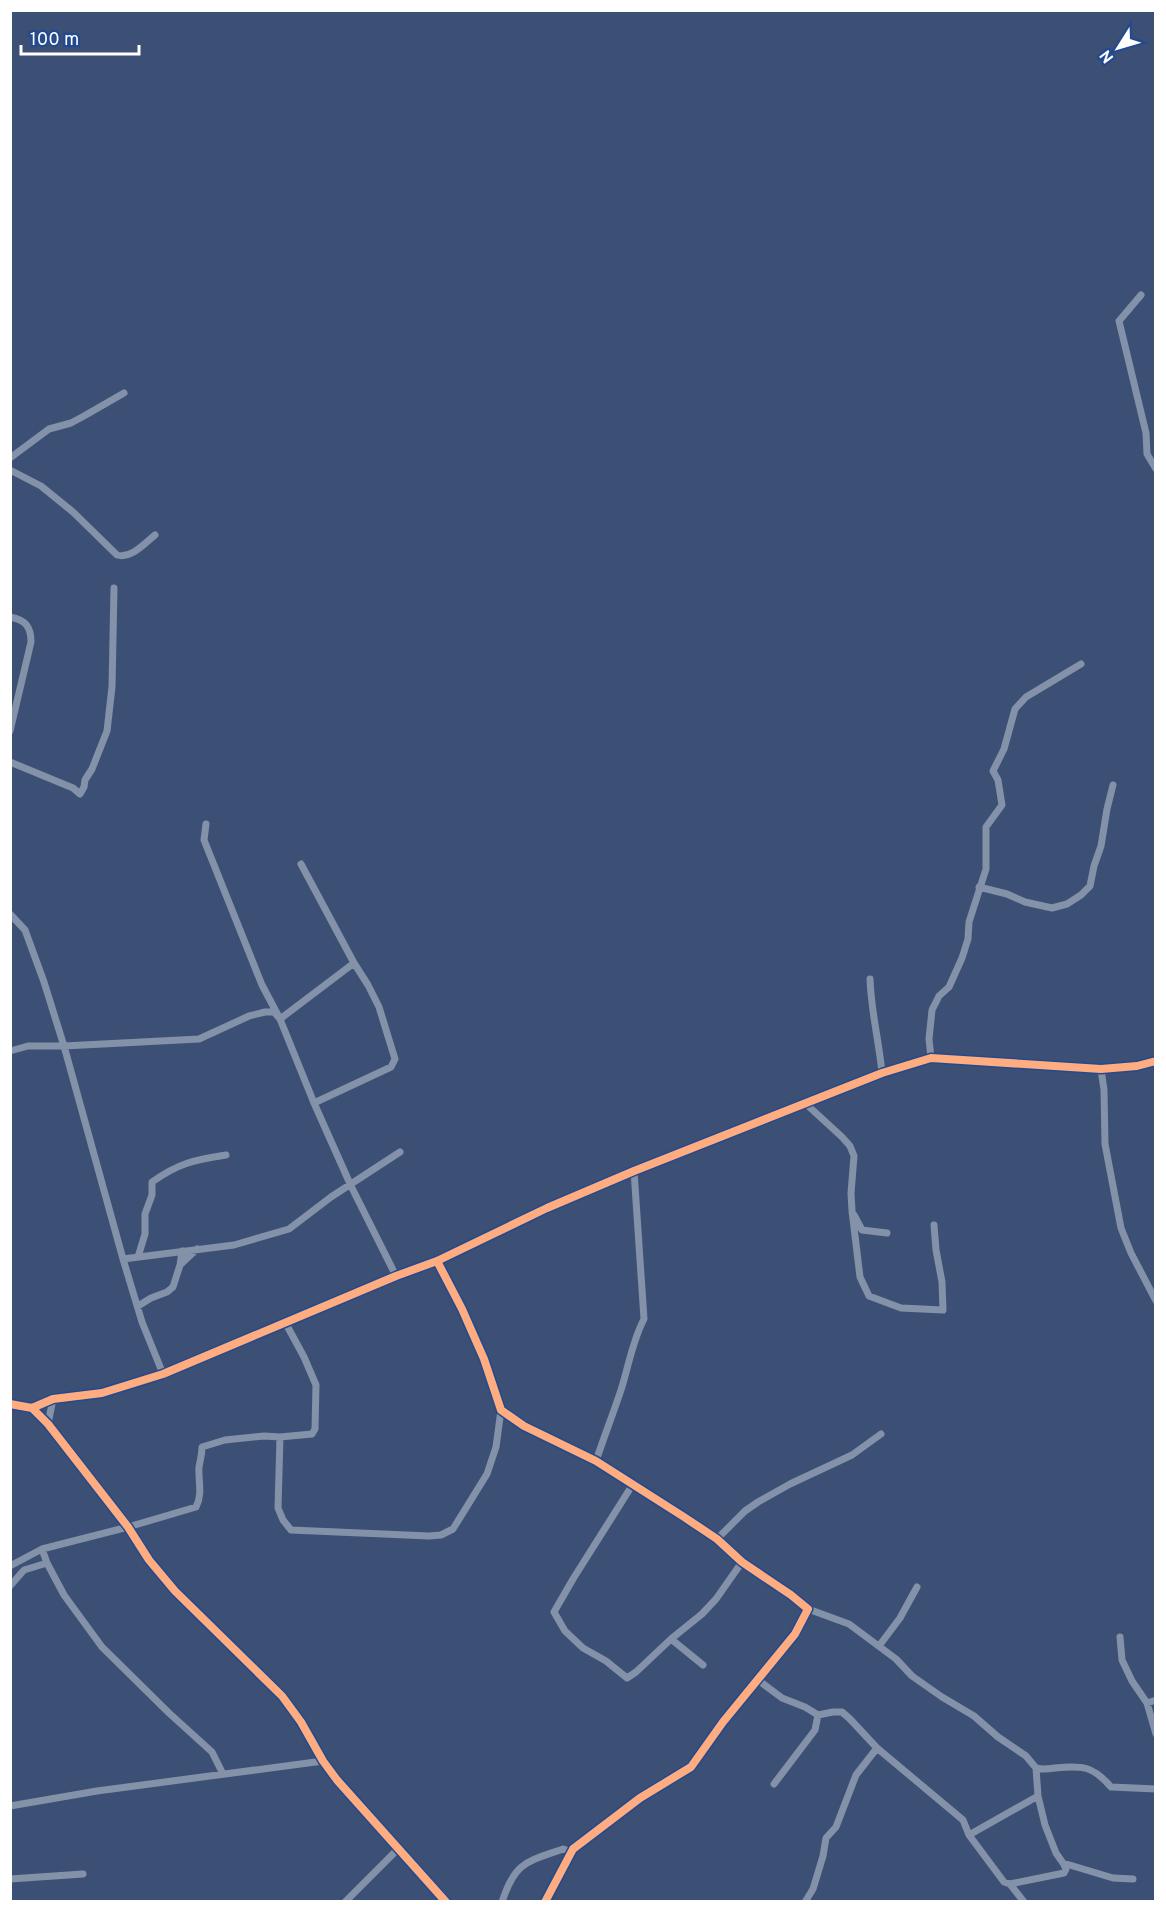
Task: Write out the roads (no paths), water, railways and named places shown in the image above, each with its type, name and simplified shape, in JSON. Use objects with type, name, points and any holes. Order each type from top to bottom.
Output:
[{"type":"street","points":[[1141,295],[1119,321],[1146,433],[1147,453],[1155,469]]},
{"type":"street","points":[[10,458],[48,429],[71,423],[124,393]]},
{"type":"street","points":[[10,470],[41,486],[73,512],[117,555],[129,555],[155,535]]},
{"type":"street","points":[[10,762],[73,788],[80,794],[107,730],[112,687],[114,588]]},
{"type":"street","points":[[10,617],[21,619],[31,633],[31,642],[10,731]]},
{"type":"street","points":[[931,1058],[929,1039],[932,1010],[939,996],[949,987],[968,939],[969,922],[986,869],[986,827],[1002,805],[998,780],[993,771],[1004,750],[1016,709],[1026,697],[1081,664]]},
{"type":"street","points":[[979,887],[1052,908],[1067,904],[1081,895],[1090,886],[1101,846],[1113,785]]},
{"type":"street","points":[[206,824],[204,840],[262,986],[280,1018],[351,1186],[396,1276]]},
{"type":"street","points":[[301,864],[379,1007],[395,1059],[391,1067],[314,1103]]},
{"type":"street","points":[[10,914],[25,930],[44,982],[142,1322],[163,1374]]},
{"type":"street","points":[[280,1018],[354,963]]},
{"type":"street","points":[[870,979],[871,1003],[879,1042],[882,1073]]},
{"type":"street","points":[[10,1052],[28,1046],[199,1039],[249,1016],[274,1012],[280,1018]]},
{"type":"street","points":[[10,1404],[32,1408],[53,1399],[102,1393],[163,1374],[437,1261],[547,1208],[634,1171],[882,1073],[931,1058],[1101,1069],[1137,1066],[1155,1061]]},
{"type":"street","points":[[1101,1069],[1104,1090],[1105,1144],[1121,1228],[1155,1301]]},
{"type":"street","points":[[805,1103],[850,1146],[854,1156],[852,1210],[860,1277],[869,1296],[901,1308],[943,1310],[942,1282],[934,1225]]},
{"type":"street","points":[[123,1259],[234,1245],[289,1229],[331,1197],[400,1152]]},
{"type":"street","points":[[138,1257],[145,1234],[145,1214],[152,1195],[152,1182],[189,1161],[226,1155]]},
{"type":"street","points":[[596,1461],[621,1389],[634,1338],[644,1319],[634,1171]]},
{"type":"street","points":[[852,1210],[862,1230],[887,1233]]},
{"type":"street","points":[[180,1264],[197,1250]]},
{"type":"street","points":[[138,1306],[173,1287],[182,1251]]},
{"type":"street","points":[[280,1437],[278,1508],[283,1520],[291,1530],[429,1536],[441,1535],[453,1529],[487,1474],[496,1447],[501,1410],[484,1359],[437,1261]]},
{"type":"street","points":[[10,1566],[42,1549],[196,1507],[200,1492],[199,1466],[202,1447],[225,1440],[312,1434],[315,1429],[316,1385],[285,1322]]},
{"type":"street","points":[[48,1424],[53,1399]]},
{"type":"street","points":[[32,1408],[48,1424],[128,1527],[149,1560],[175,1591],[282,1696],[337,1780],[446,1902]]},
{"type":"street","points":[[501,1410],[524,1426],[596,1461],[633,1484],[717,1539],[742,1562],[808,1609],[849,1624],[896,1659],[912,1676],[974,1716],[998,1737],[1026,1756],[1036,1768],[1038,1796],[1045,1825],[1056,1853],[1066,1869],[1064,1873],[1010,1884],[1004,1882],[969,1835],[963,1820],[877,1748],[842,1712],[818,1715],[782,1698],[758,1680]]},
{"type":"street","points":[[717,1539],[745,1511],[758,1502],[852,1455],[881,1434]]},
{"type":"street","points":[[633,1484],[554,1612],[565,1631],[583,1648],[606,1661],[627,1678],[702,1614],[716,1599],[742,1562]]},
{"type":"street","points":[[42,1549],[64,1595],[102,1647],[212,1752],[223,1774]]},
{"type":"street","points":[[10,1586],[24,1569],[47,1563]]},
{"type":"street","points":[[879,1646],[900,1618],[917,1587]]},
{"type":"street","points":[[502,1902],[510,1879],[528,1862],[563,1849],[570,1851],[640,1798],[691,1767],[723,1722],[795,1634],[808,1609]]},
{"type":"street","points":[[1120,1637],[1122,1660],[1132,1681],[1147,1703],[1155,1734]]},
{"type":"street","points":[[671,1639],[703,1665]]},
{"type":"street","points":[[1147,1703],[1155,1700]]},
{"type":"street","points":[[774,1784],[815,1730],[818,1715]]},
{"type":"street","points":[[805,1902],[813,1889],[826,1838],[836,1827],[856,1774],[877,1748]]},
{"type":"street","points":[[10,1806],[97,1791],[323,1761]]},
{"type":"street","points":[[1036,1768],[1046,1770],[1082,1766],[1100,1774],[1110,1787],[1155,1789]]},
{"type":"street","points":[[1143,1789],[1155,1796]]},
{"type":"street","points":[[969,1835],[1038,1796]]},
{"type":"street","points":[[345,1902],[399,1848]]},
{"type":"street","points":[[545,1902],[573,1849]]},
{"type":"street","points":[[1063,1863],[1107,1877],[1133,1879]]},
{"type":"street","points":[[10,1879],[83,1874]]},
{"type":"street","points":[[1010,1884],[1024,1902]]}]
